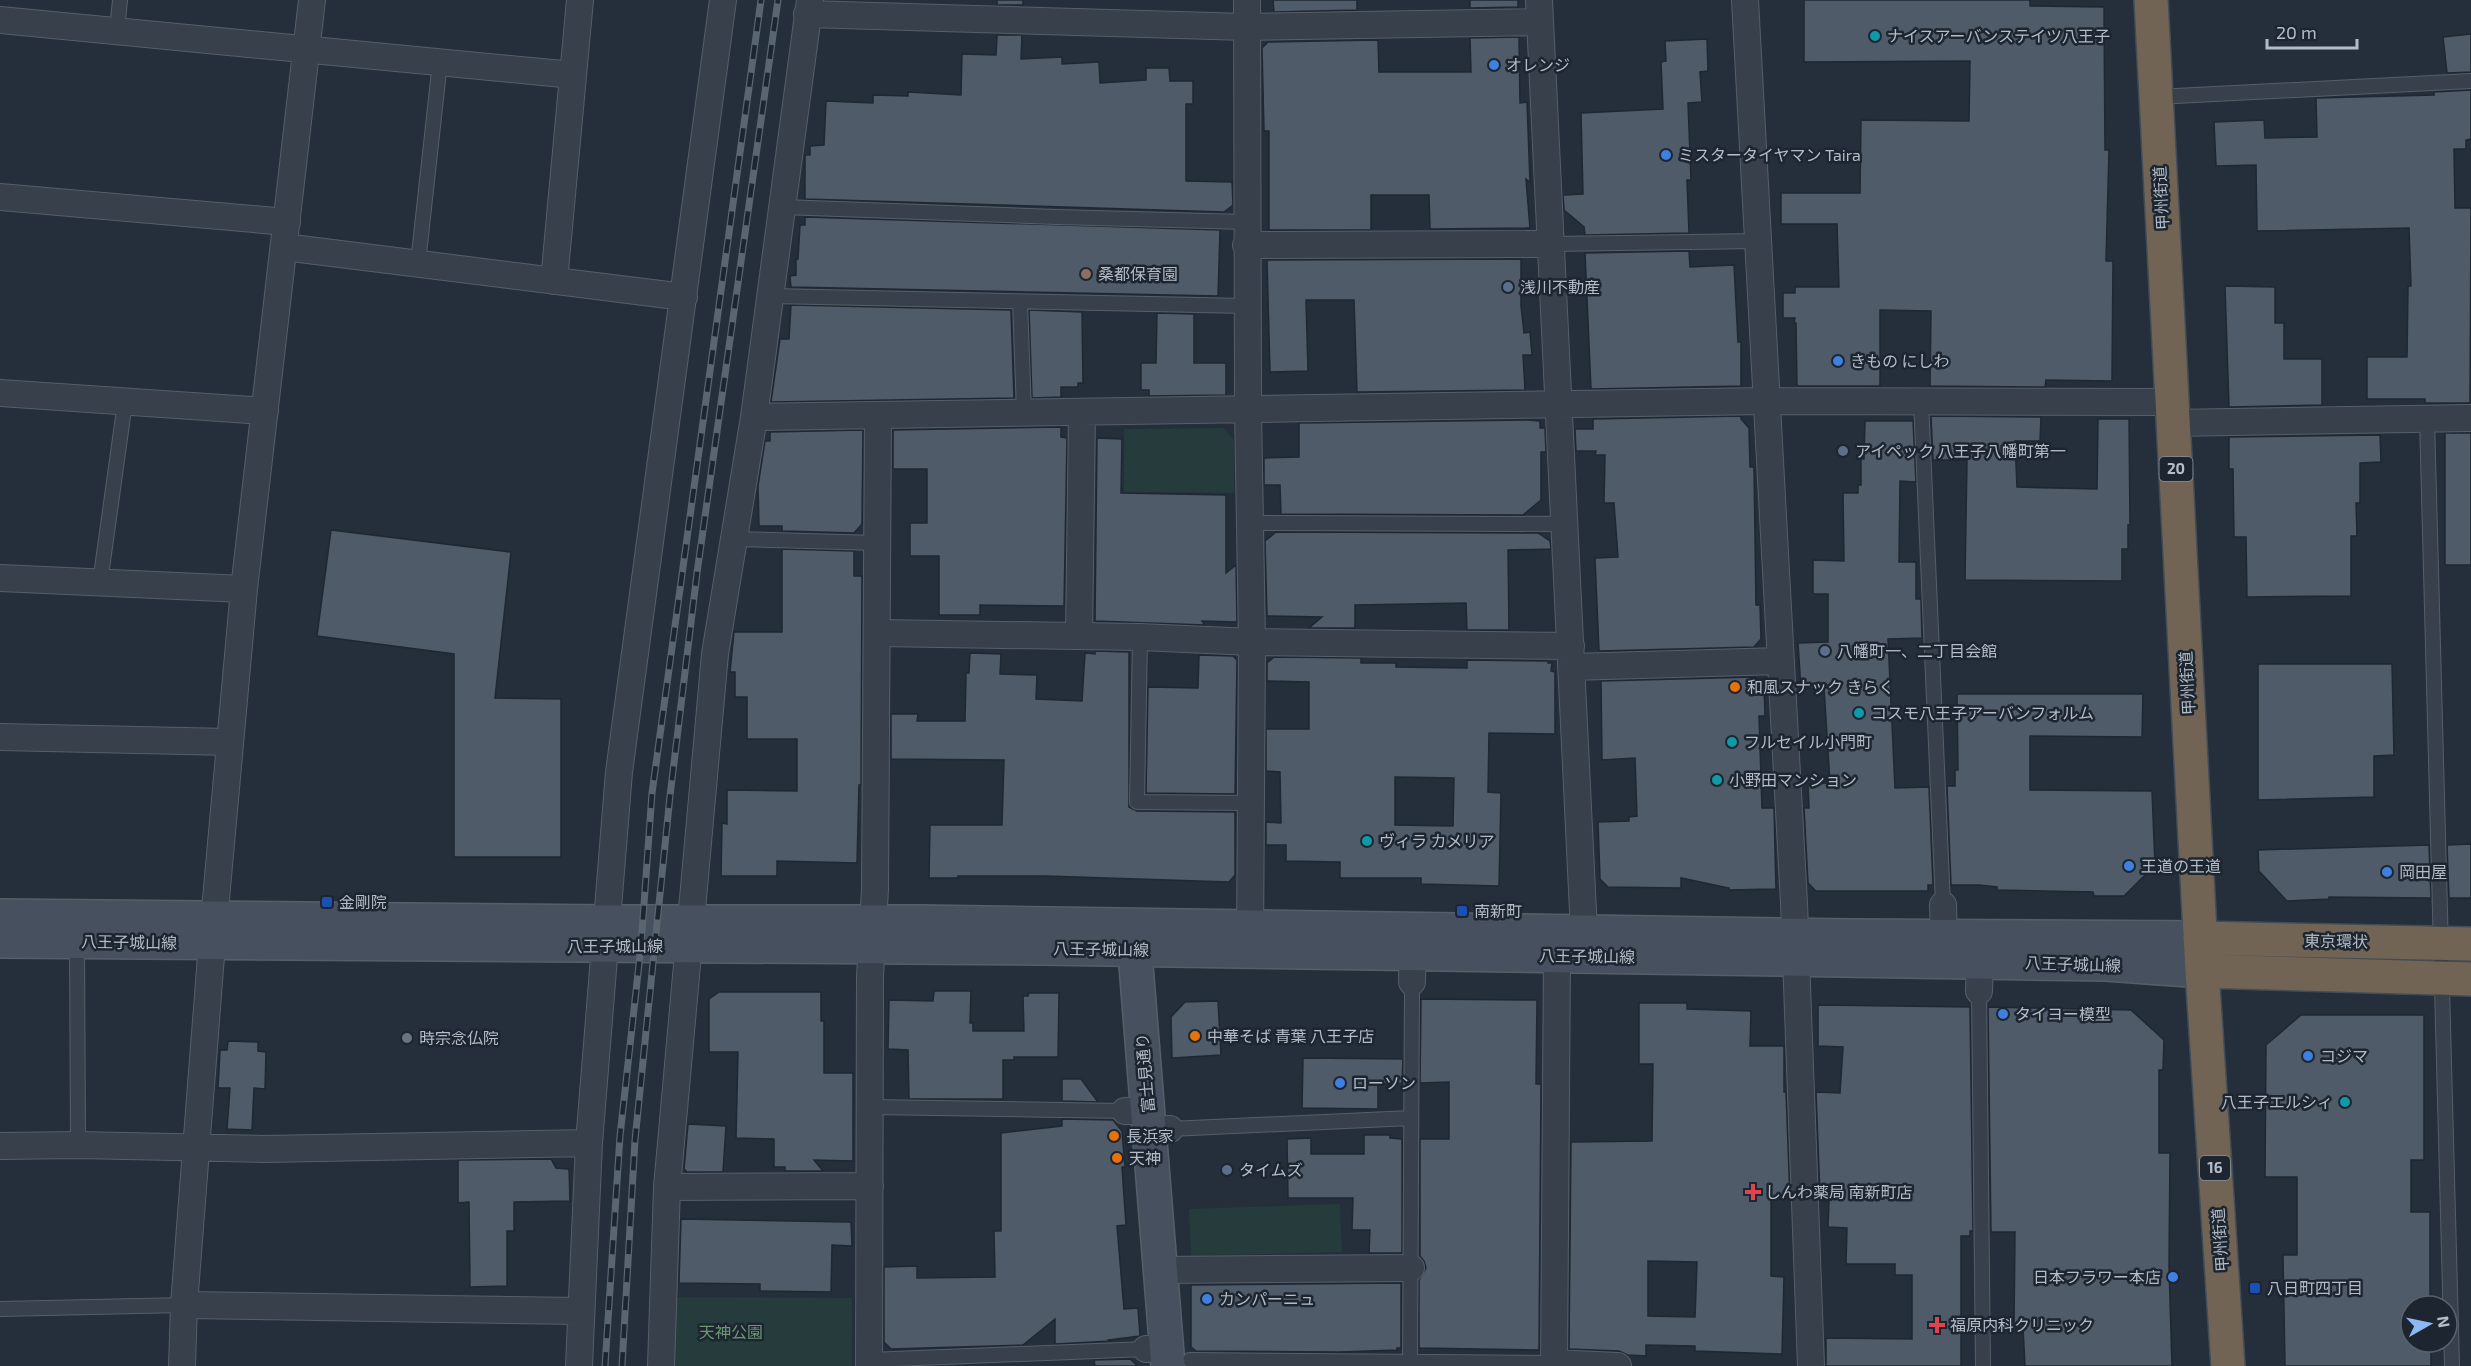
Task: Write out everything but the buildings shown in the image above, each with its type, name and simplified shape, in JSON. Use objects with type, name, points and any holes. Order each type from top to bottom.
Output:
[{"type":"highway","name":"甲州街道","points":[[2151,0],[2200,938],[2228,1366]]},
{"type":"highway","name":"東京環状","points":[[2200,938],[2455,944]]},
{"type":"highway","name":"東京環状","points":[[2202,971],[2456,979]]},
{"type":"main road","name":"八王子城山線","points":[[0,916],[77,929],[1250,939],[1412,954],[1557,956],[1796,947],[1943,920],[2200,938]]},
{"type":"main road","name":"八王子城山線","points":[[0,941],[77,929]]},
{"type":"main road","name":"八王子城山線","points":[[1412,954],[1584,932],[1796,947],[1979,977],[2106,964],[2202,971]]},
{"type":"main road","name":"富士見通り","points":[[1134,937],[1168,1356]]},
{"type":"street","points":[[182,1366],[184,1305],[244,589],[312,0]]},
{"type":"street","points":[[554,280],[580,0]]},
{"type":"street","points":[[579,1366],[589,1143],[619,772],[723,0]]},
{"type":"street","points":[[1247,0],[1246,233],[1252,642],[1250,939]]},
{"type":"street","points":[[1745,0],[1796,947],[1811,1366]]},
{"type":"street","points":[[660,1366],[668,1187],[715,654],[754,417],[809,7],[1246,27],[1540,11],[1584,932],[1557,956],[1554,1365],[1618,1366]]},
{"type":"street","points":[[0,20],[573,75]]},
{"type":"street","points":[[0,197],[286,235],[418,263],[684,297]]},
{"type":"street","points":[[1246,233],[1551,244]]},
{"type":"street","points":[[0,393],[265,411]]},
{"type":"street","points":[[754,417],[1767,401],[1921,401],[2173,412],[2427,419],[2471,418]]},
{"type":"street","points":[[1079,636],[1082,412]]},
{"type":"street","points":[[869,1363],[872,935],[875,889],[878,633],[878,415]]},
{"type":"street","points":[[0,578],[244,589]]},
{"type":"street","points":[[878,633],[1140,637],[1571,656],[1781,661]]},
{"type":"street","points":[[0,737],[230,742]]},
{"type":"street","points":[[1943,920],[1979,977]]},
{"type":"street","points":[[0,1146],[78,1145],[264,1149],[589,1143]]},
{"type":"street","points":[[668,1187],[870,1186]]},
{"type":"street","points":[[1161,1270],[1411,1268]]},
{"type":"street","points":[[184,1305],[581,1311]]},
{"type":"lane","points":[[117,31],[120,0]]},
{"type":"lane","points":[[418,263],[440,62]]},
{"type":"lane","points":[[2156,98],[2471,81]]},
{"type":"lane","points":[[782,207],[1056,218],[1246,233]]},
{"type":"lane","points":[[1551,244],[1758,241]]},
{"type":"lane","points":[[770,296],[1247,306]]},
{"type":"lane","points":[[1020,302],[1024,412]]},
{"type":"lane","points":[[1921,401],[1943,920]]},
{"type":"lane","points":[[100,583],[125,402]]},
{"type":"lane","points":[[2427,419],[2456,979],[2452,1366]]},
{"type":"lane","points":[[1249,523],[1565,524]]},
{"type":"lane","points":[[734,539],[878,543]]},
{"type":"lane","points":[[1140,637],[1137,802],[1252,803]]},
{"type":"lane","points":[[77,929],[78,1145]]},
{"type":"lane","points":[[1410,1364],[1412,954]]},
{"type":"lane","points":[[1979,977],[1983,1366]]},
{"type":"lane","points":[[870,1107],[1148,1120],[1411,1118]]},
{"type":"lane","points":[[0,1309],[184,1305]]},
{"type":"lane","points":[[869,1363],[1168,1356],[1410,1364],[1554,1365]]},
{"type":"green space","points":[[1223,428],[1234,440],[1234,493],[1124,492],[1124,429]]},
{"type":"green space","points":[[1340,1204],[1342,1252],[1191,1256],[1189,1209]]},
{"type":"green space","name":"天神公園","points":[[672,1297],[852,1298],[852,1366],[669,1366]]},
{"type":"railway","points":[[605,1366],[620,1136],[641,946],[652,793],[761,0]]},
{"type":"railway","points":[[622,1366],[635,1140],[670,796],[697,573],[778,0]]},
{"type":"place","name":"ナイスアーバンステイツ八王子","points":[[1875,36]]},
{"type":"place","name":"オレンジ","points":[[1494,65]]},
{"type":"place","name":"ミスタータイヤマン Taira","points":[[1666,155]]},
{"type":"place","name":"桑都保育園","points":[[1086,274]]},
{"type":"place","name":"浅川不動産","points":[[1508,287]]},
{"type":"place","name":"きもの にしわ","points":[[1838,361]]},
{"type":"place","name":"アイペック 八王子八幡町第一","points":[[1843,451]]},
{"type":"place","name":"八幡町一、二丁目会館","points":[[1825,651]]},
{"type":"place","name":"和風スナック きらく","points":[[1735,687]]},
{"type":"place","name":"コスモ八王子アーバンフォルム","points":[[1859,713]]},
{"type":"place","name":"フルセイル小門町","points":[[1732,742]]},
{"type":"place","name":"小野田マンション","points":[[1717,780]]},
{"type":"place","name":"ヴィラ カメリア","points":[[1367,841]]},
{"type":"place","name":"王道の王道","points":[[2129,866]]},
{"type":"place","name":"岡田屋","points":[[2387,872]]},
{"type":"place","name":"金剛院","points":[[327,902]]},
{"type":"place","name":"南新町","points":[[1462,911]]},
{"type":"place","name":"タイヨー模型","points":[[2003,1014]]},
{"type":"place","name":"中華そば 青葉 八王子店","points":[[1195,1036]]},
{"type":"place","name":"時宗念仏院","points":[[407,1038]]},
{"type":"place","name":"コジマ","points":[[2308,1056]]},
{"type":"place","name":"ローソン","points":[[1340,1083]]},
{"type":"place","name":"八王子エルシィ","points":[[2345,1102]]},
{"type":"place","name":"長浜家","points":[[1114,1136]]},
{"type":"place","name":"天神","points":[[1117,1158]]},
{"type":"place","name":"タイムズ","points":[[1227,1170]]},
{"type":"place","name":"しんわ薬局 南新町店","points":[[1753,1192]]},
{"type":"place","name":"日本フラワー本店","points":[[2173,1277]]},
{"type":"place","name":"八日町四丁目","points":[[2255,1288]]},
{"type":"place","name":"カンパーニュ","points":[[1207,1299]]},
{"type":"place","name":"福原内科クリニック","points":[[1937,1325]]}]
